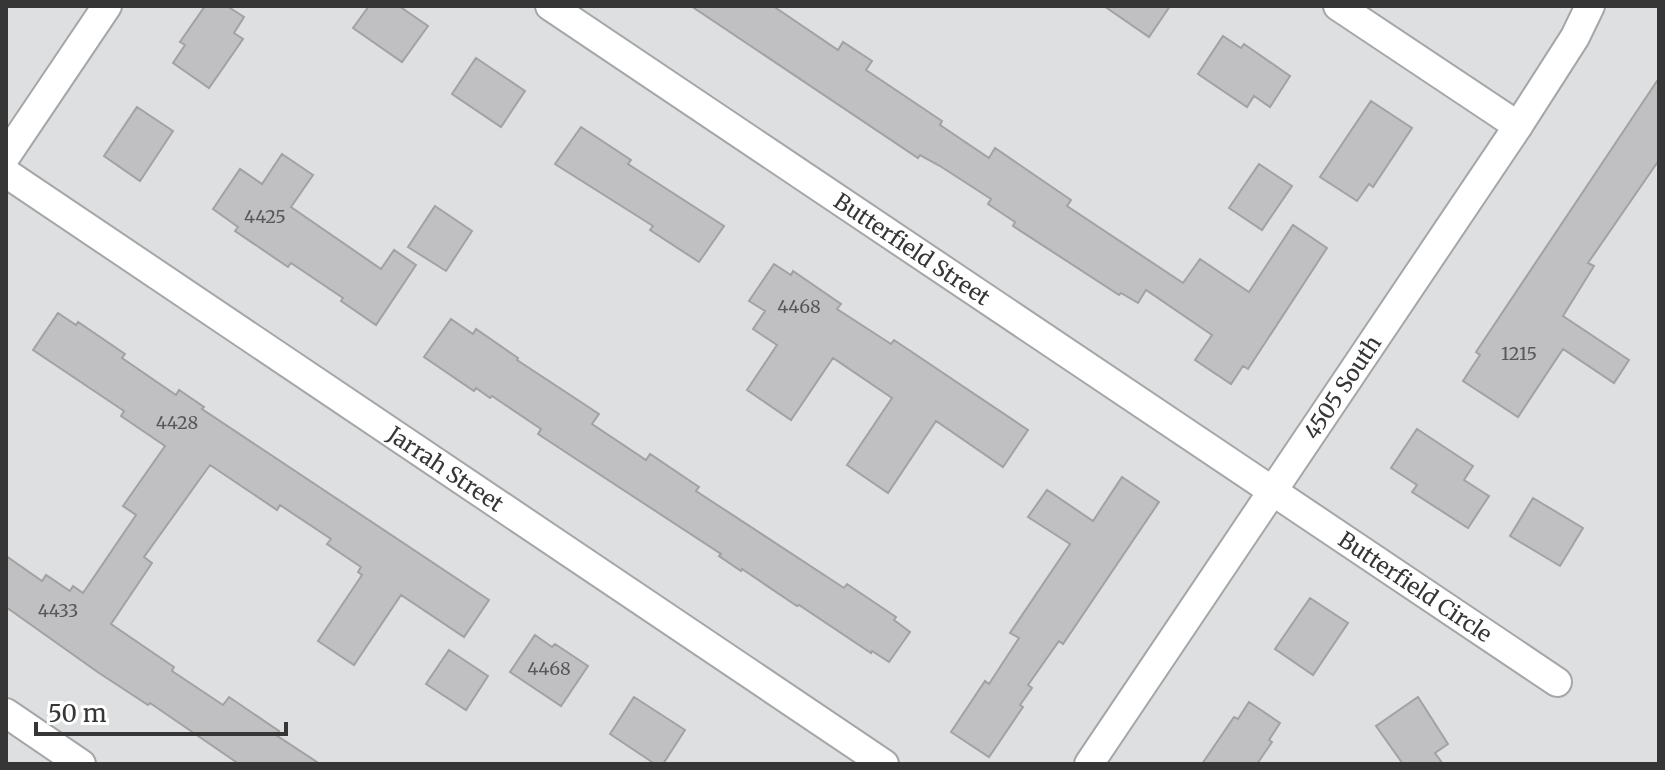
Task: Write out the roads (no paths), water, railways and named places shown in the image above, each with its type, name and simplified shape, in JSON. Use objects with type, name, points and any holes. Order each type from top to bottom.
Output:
[{"type":"street","points":[[6,156],[107,6]]},
{"type":"street","name":"Butterfield Street","points":[[550,6],[1272,492]]},
{"type":"street","points":[[1338,6],[1518,126]]},
{"type":"street","name":"4505 South","points":[[1089,764],[1518,126],[1575,37],[1590,6]]},
{"type":"street","name":"Jarrah Street","points":[[6,173],[884,764]]},
{"type":"street","name":"Butterfield Circle","points":[[1272,492],[1557,682]]},
{"type":"street","points":[[6,713],[81,764]]}]
